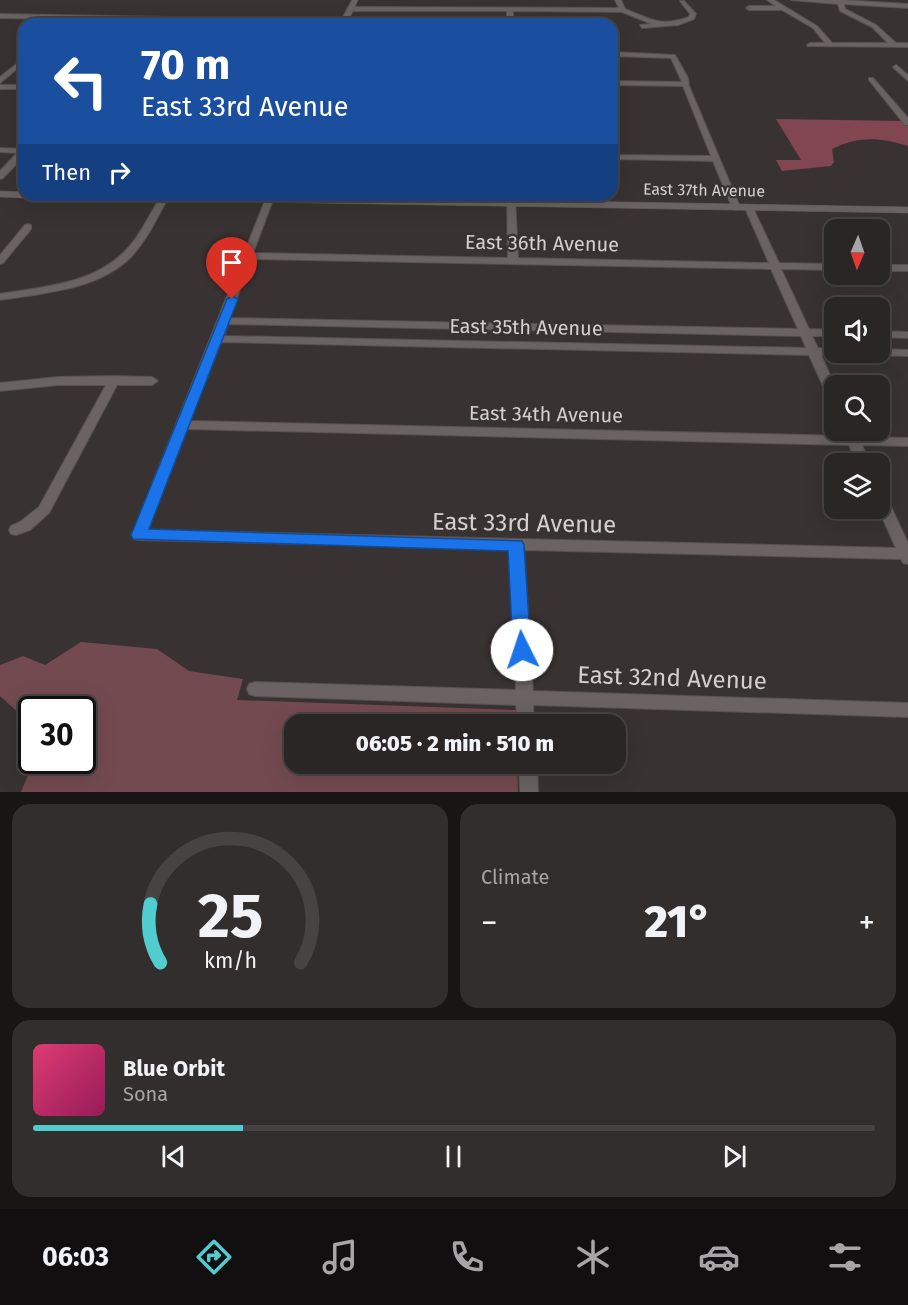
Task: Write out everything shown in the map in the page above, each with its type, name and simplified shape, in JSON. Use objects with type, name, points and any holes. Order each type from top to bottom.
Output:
[{"type":"street","points":[[346,18],[354,0]]},
{"type":"street","points":[[420,9],[423,0]]},
{"type":"street","points":[[551,0],[553,10]]},
{"type":"street","points":[[770,0],[815,27],[830,45]]},
{"type":"street","points":[[749,8],[781,6],[787,0]]},
{"type":"street","points":[[794,0],[908,5]]},
{"type":"street","points":[[642,26],[678,23],[692,18],[693,14],[682,2]]},
{"type":"street","points":[[841,2],[842,10],[874,26],[892,44]]},
{"type":"street","points":[[895,3],[908,13]]},
{"type":"street","points":[[350,9],[553,10],[620,5],[661,25]]},
{"type":"street","points":[[510,10],[510,18]]},
{"type":"street","points":[[0,16],[60,18]]},
{"type":"street","points":[[810,45],[908,45]]},
{"type":"street","points":[[618,54],[673,56],[717,159],[774,266],[824,375]]},
{"type":"street","points":[[0,81],[18,66]]},
{"type":"street","points":[[908,67],[896,67],[908,79]]},
{"type":"street","points":[[0,69],[14,70]]},
{"type":"street","points":[[871,79],[908,123]]},
{"type":"street","points":[[618,83],[686,84]]},
{"type":"street","points":[[0,87],[18,87]]},
{"type":"street","points":[[0,150],[18,151]]},
{"type":"street","points":[[0,176],[18,157]]},
{"type":"street","points":[[618,157],[717,159]]},
{"type":"street","points":[[0,194],[18,195]]},
{"type":"street","points":[[0,297],[67,285],[119,262],[132,248],[162,201]]},
{"type":"street","points":[[182,424],[224,321],[268,201]]},
{"type":"street","points":[[511,201],[513,261]]},
{"type":"street","name":"East 37th Avenue","points":[[569,201],[908,210]]},
{"type":"street","points":[[0,261],[28,227]]},
{"type":"street","name":"East 36th Avenue","points":[[248,256],[824,267]]},
{"type":"street","points":[[890,268],[908,268]]},
{"type":"street","name":"East 35th Avenue","points":[[224,321],[824,333]]},
{"type":"street","points":[[890,334],[908,335]]},
{"type":"street","name":"East 35th Avenue","points":[[217,339],[824,352]]},
{"type":"street","points":[[890,353],[908,353]]},
{"type":"street","points":[[16,530],[25,526],[44,510],[114,380]]},
{"type":"street","points":[[0,387],[58,381],[152,381]]},
{"type":"street","name":"East 34th Avenue","points":[[182,424],[824,435]]},
{"type":"street","name":"East 33rd Avenue","points":[[182,424],[139,535],[907,556]]},
{"type":"street","name":"East 34th Avenue","points":[[890,440],[908,442]]},
{"type":"street","points":[[890,519],[907,556]]},
{"type":"street","points":[[516,545],[526,714]]},
{"type":"street","name":"East 32nd Avenue","points":[[255,689],[908,710]]},
{"type":"street","points":[[528,774],[529,792]]},
{"type":"shaded area","points":[[776,119],[903,121],[908,126],[908,146],[888,141],[860,140],[832,149],[834,162],[831,166],[782,171],[776,160],[801,160]]},
{"type":"shaded area","points":[[81,642],[157,649],[189,671],[243,679],[237,700],[516,710],[516,714],[284,714],[284,774],[517,774],[518,792],[21,792],[29,774],[96,774],[96,696],[18,696],[18,712],[0,696],[0,665],[23,656],[45,665]]},
{"type":"route","points":[[232,299],[139,535],[516,545],[522,650]]}]
